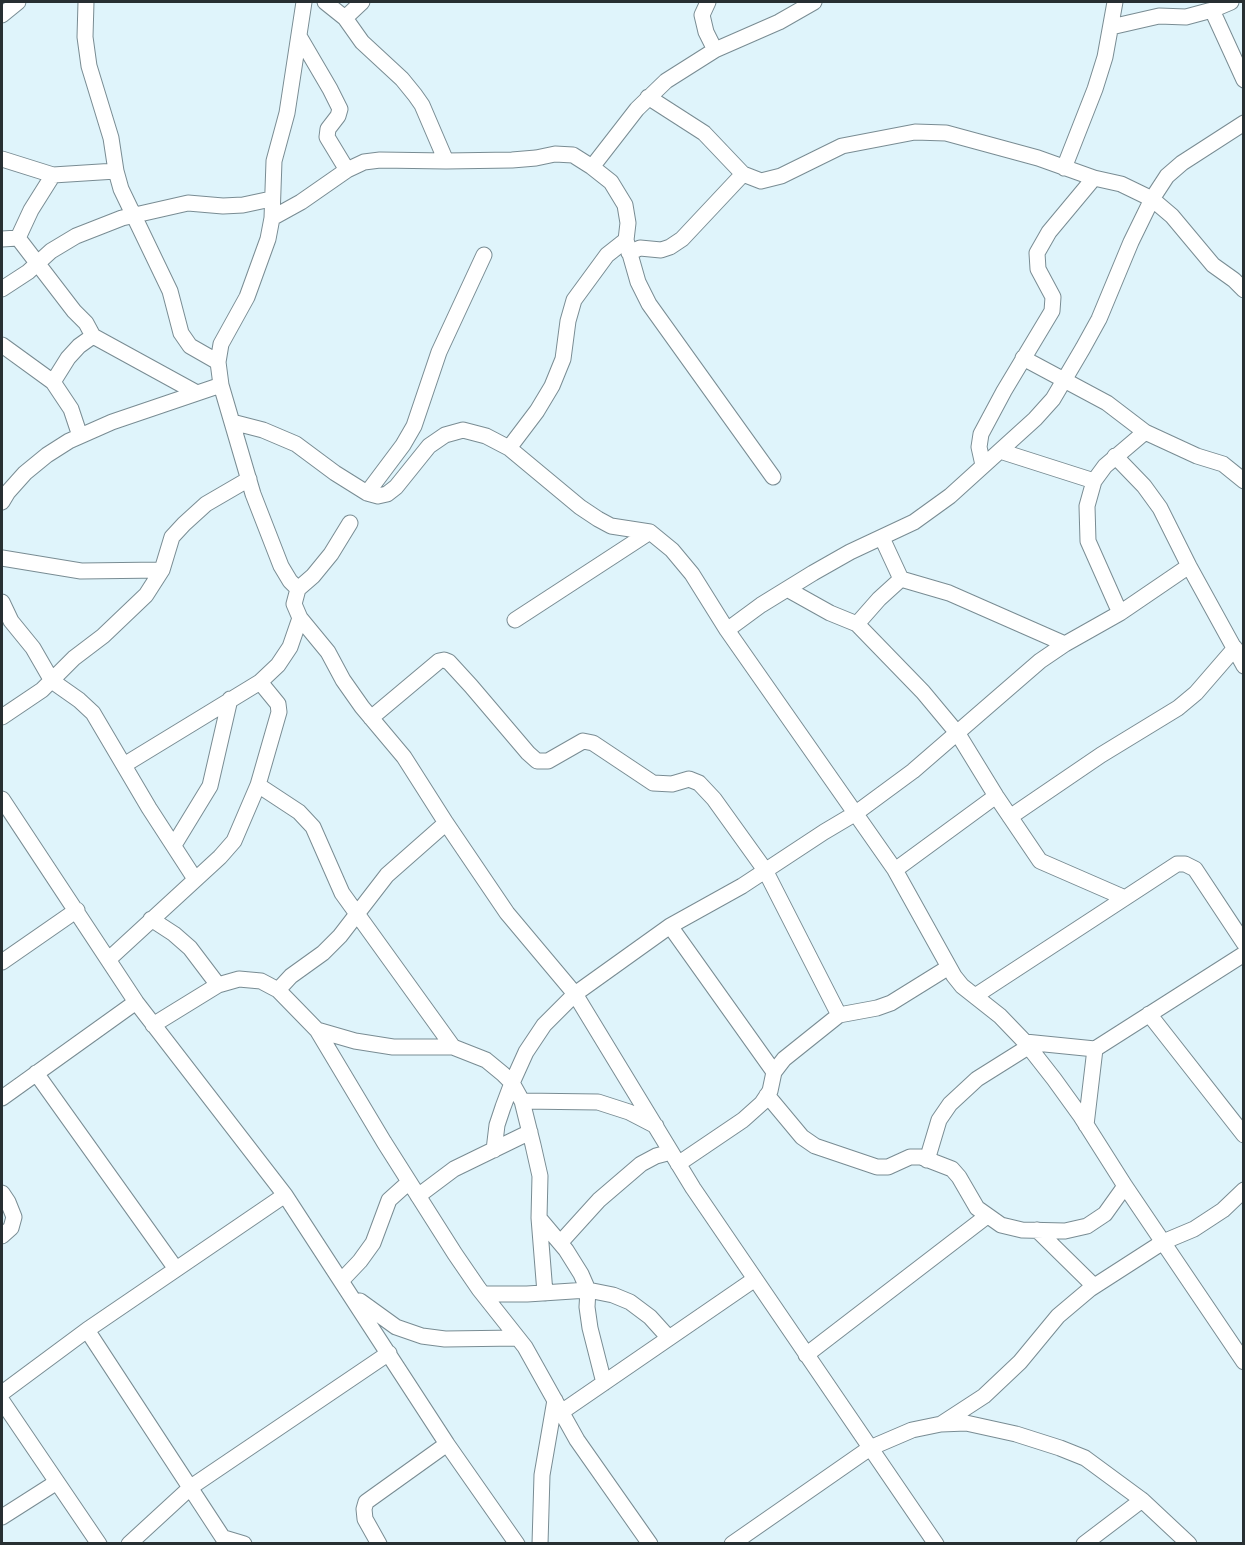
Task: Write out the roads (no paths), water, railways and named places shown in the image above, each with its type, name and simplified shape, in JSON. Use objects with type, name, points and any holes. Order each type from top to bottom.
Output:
[{"type":"street","points":[[86,2],[85,37],[89,66],[111,138],[116,171],[133,214],[170,291],[181,333],[190,346],[218,362]]},
{"type":"street","points":[[298,589],[281,566],[264,524],[241,458],[221,385],[218,362],[221,344],[247,297],[268,238],[272,218],[274,161],[287,113],[304,2]]},
{"type":"street","points":[[325,2],[345,18],[362,42],[402,79],[415,95],[422,105],[446,161]]},
{"type":"street","points":[[345,18],[362,2]]},
{"type":"street","points":[[708,2],[702,15],[706,32],[715,50]]},
{"type":"street","points":[[592,167],[648,97],[666,81],[715,50],[779,22],[814,2]]},
{"type":"street","points":[[1064,168],[1105,57],[1115,2]]},
{"type":"street","points":[[1111,27],[1159,16],[1185,17],[1231,2]]},
{"type":"street","points":[[1212,10],[1244,80]]},
{"type":"street","points":[[299,36],[340,109],[338,116],[328,129],[327,137],[347,170]]},
{"type":"street","points":[[648,97],[704,133],[743,174],[761,181],[781,176],[842,146],[915,132],[946,133],[1121,184],[1152,200],[1172,216],[1213,265],[1244,290]]},
{"type":"street","points":[[727,630],[761,605],[850,552],[914,522],[950,496],[1035,419],[1053,399],[1099,319],[1131,242],[1167,176],[1182,163],[1244,123]]},
{"type":"street","points":[[272,218],[301,202],[347,170],[364,162],[573,155],[611,182],[625,205],[628,247],[638,282],[650,304],[773,477]]},
{"type":"street","points":[[2,159],[53,175],[116,171]]},
{"type":"street","points":[[508,448],[537,411],[552,386],[563,359],[568,321],[574,300],[607,255],[628,247],[662,250],[670,247],[682,239],[743,174]]},
{"type":"street","points":[[18,238],[31,210],[53,175]]},
{"type":"street","points":[[983,465],[979,447],[981,434],[1052,311],[1053,297],[1038,269],[1037,253],[1050,232],[1094,178]]},
{"type":"street","points":[[2,288],[51,251],[76,236],[133,214],[188,203],[223,206],[243,205],[271,199]]},
{"type":"street","points":[[2,239],[18,238]]},
{"type":"street","points":[[18,238],[74,311],[86,322],[93,336],[197,393]]},
{"type":"street","points":[[367,493],[403,445],[414,426],[439,352],[484,255]]},
{"type":"street","points":[[53,382],[78,346],[93,336]]},
{"type":"street","points":[[2,345],[53,382],[71,409],[80,436]]},
{"type":"street","points":[[1023,358],[1107,403],[1145,432],[1197,456],[1222,464],[1244,480]]},
{"type":"street","points":[[2,502],[25,473],[47,455],[80,436],[112,422],[221,385]]},
{"type":"street","points":[[232,422],[262,430],[296,444],[335,473],[367,493],[378,496],[387,494],[396,487],[429,446],[445,435],[463,430],[486,436],[508,448],[598,519],[611,526],[650,532],[672,550],[692,574],[727,630],[895,870],[962,986],[1027,1045],[1086,1125],[1244,1362]]},
{"type":"street","points":[[1120,613],[1088,541],[1087,506],[1094,481],[1105,466],[1145,432]]},
{"type":"street","points":[[1000,451],[1094,481]]},
{"type":"street","points":[[1115,456],[1144,486],[1160,508],[1244,666]]},
{"type":"street","points":[[2,717],[52,681],[74,658],[103,636],[146,595],[162,570],[172,537],[206,504],[249,478]]},
{"type":"street","points":[[350,523],[332,554],[298,589],[294,604],[300,618],[323,645],[343,680],[371,718],[404,757],[507,913],[575,994],[675,1158],[932,1542]]},
{"type":"street","points":[[515,620],[650,532]]},
{"type":"street","points":[[882,538],[901,579],[949,593],[1065,644]]},
{"type":"street","points":[[2,558],[81,571],[162,570]]},
{"type":"street","points":[[494,1150],[497,1125],[526,1052],[544,1025],[575,994],[670,926],[742,886],[856,813],[913,771],[1026,673],[1065,644],[1120,613],[1189,566]]},
{"type":"street","points":[[857,624],[901,579]]},
{"type":"street","points":[[787,589],[830,614],[857,624],[924,692],[958,734],[1040,861],[1125,898]]},
{"type":"street","points":[[2,602],[11,621],[33,648],[52,681],[93,713],[149,808],[195,879]]},
{"type":"street","points":[[124,765],[260,682],[278,665],[291,647],[300,618]]},
{"type":"street","points":[[1010,817],[1101,755],[1178,708],[1196,693],[1235,648]]},
{"type":"street","points":[[371,718],[439,661],[444,660],[449,662],[537,761],[548,761],[583,741],[593,742],[653,783],[672,784],[689,779],[699,783],[714,799],[765,870],[839,1015]]},
{"type":"street","points":[[109,959],[220,857],[234,841],[258,785],[279,712],[279,704],[260,682]]},
{"type":"street","points":[[174,845],[210,786],[230,699]]},
{"type":"street","points":[[258,785],[299,812],[313,827],[342,893],[453,1047]]},
{"type":"street","points":[[895,870],[996,796]]},
{"type":"street","points":[[2,799],[136,1002],[285,1195],[447,1444],[517,1544]]},
{"type":"street","points":[[278,990],[291,976],[323,953],[340,936],[387,875],[446,823]]},
{"type":"street","points":[[975,996],[1178,864],[1196,869],[1244,943]]},
{"type":"street","points":[[2,962],[77,910]]},
{"type":"street","points":[[151,920],[174,933],[190,948],[219,985]]},
{"type":"street","points":[[670,926],[774,1072]]},
{"type":"street","points":[[927,1160],[939,1120],[950,1104],[977,1079],[1027,1045],[1095,1048],[1244,954]]},
{"type":"street","points":[[560,1242],[599,1200],[641,1164],[656,1156],[675,1158],[743,1120],[762,1103],[774,1072],[784,1059],[839,1015],[891,1003],[949,967]]},
{"type":"street","points":[[153,1025],[219,985],[239,979],[261,981],[278,990],[317,1030],[418,1196],[483,1293],[518,1338],[594,1467],[650,1544]]},
{"type":"street","points":[[2,1098],[136,1002]]},
{"type":"street","points":[[1149,1014],[1244,1135]]},
{"type":"street","points":[[317,1030],[356,1041],[393,1047],[453,1047],[486,1060],[512,1083],[522,1101],[540,1176],[539,1218],[545,1293]]},
{"type":"street","points":[[1086,1125],[1095,1048]]},
{"type":"street","points":[[36,1073],[176,1269]]},
{"type":"street","points":[[767,1095],[802,1137],[814,1146],[877,1167],[888,1167],[910,1158],[921,1157],[952,1169],[977,1208],[1001,1225],[1022,1230],[1065,1231],[1088,1226],[1105,1214],[1125,1186]]},
{"type":"street","points":[[522,1101],[598,1102],[629,1112],[656,1126]]},
{"type":"street","points":[[418,1196],[444,1175],[530,1132]]},
{"type":"street","points":[[341,1281],[373,1243],[390,1200],[409,1182]]},
{"type":"street","points":[[941,1424],[984,1396],[1020,1362],[1058,1316],[1094,1286],[1162,1242],[1194,1229],[1223,1210],[1244,1190]]},
{"type":"street","points":[[2,1193],[14,1217],[11,1228],[2,1236]]},
{"type":"street","points":[[2,1393],[87,1330],[285,1195]]},
{"type":"street","points":[[806,1355],[987,1216]]},
{"type":"street","points":[[539,1218],[576,1264],[588,1290],[587,1307],[590,1328],[604,1383]]},
{"type":"street","points":[[1036,1230],[1094,1286]]},
{"type":"street","points":[[540,1544],[542,1475],[558,1407],[604,1383],[755,1279]]},
{"type":"street","points":[[483,1293],[588,1290],[613,1295],[630,1302],[650,1317],[669,1338]]},
{"type":"street","points":[[350,1294],[396,1327],[422,1336],[445,1339],[518,1338]]},
{"type":"street","points":[[87,1330],[226,1541],[244,1544]]},
{"type":"street","points":[[129,1544],[191,1487],[389,1353]]},
{"type":"street","points":[[2,1401],[99,1544]]},
{"type":"street","points":[[732,1544],[870,1448],[912,1430],[941,1424],[966,1423],[1016,1434],[1085,1458],[1142,1500],[1189,1544]]},
{"type":"street","points":[[379,1544],[364,1519],[366,1502],[447,1444]]},
{"type":"street","points":[[2,1517],[57,1482]]},
{"type":"street","points":[[1084,1544],[1142,1500]]}]
